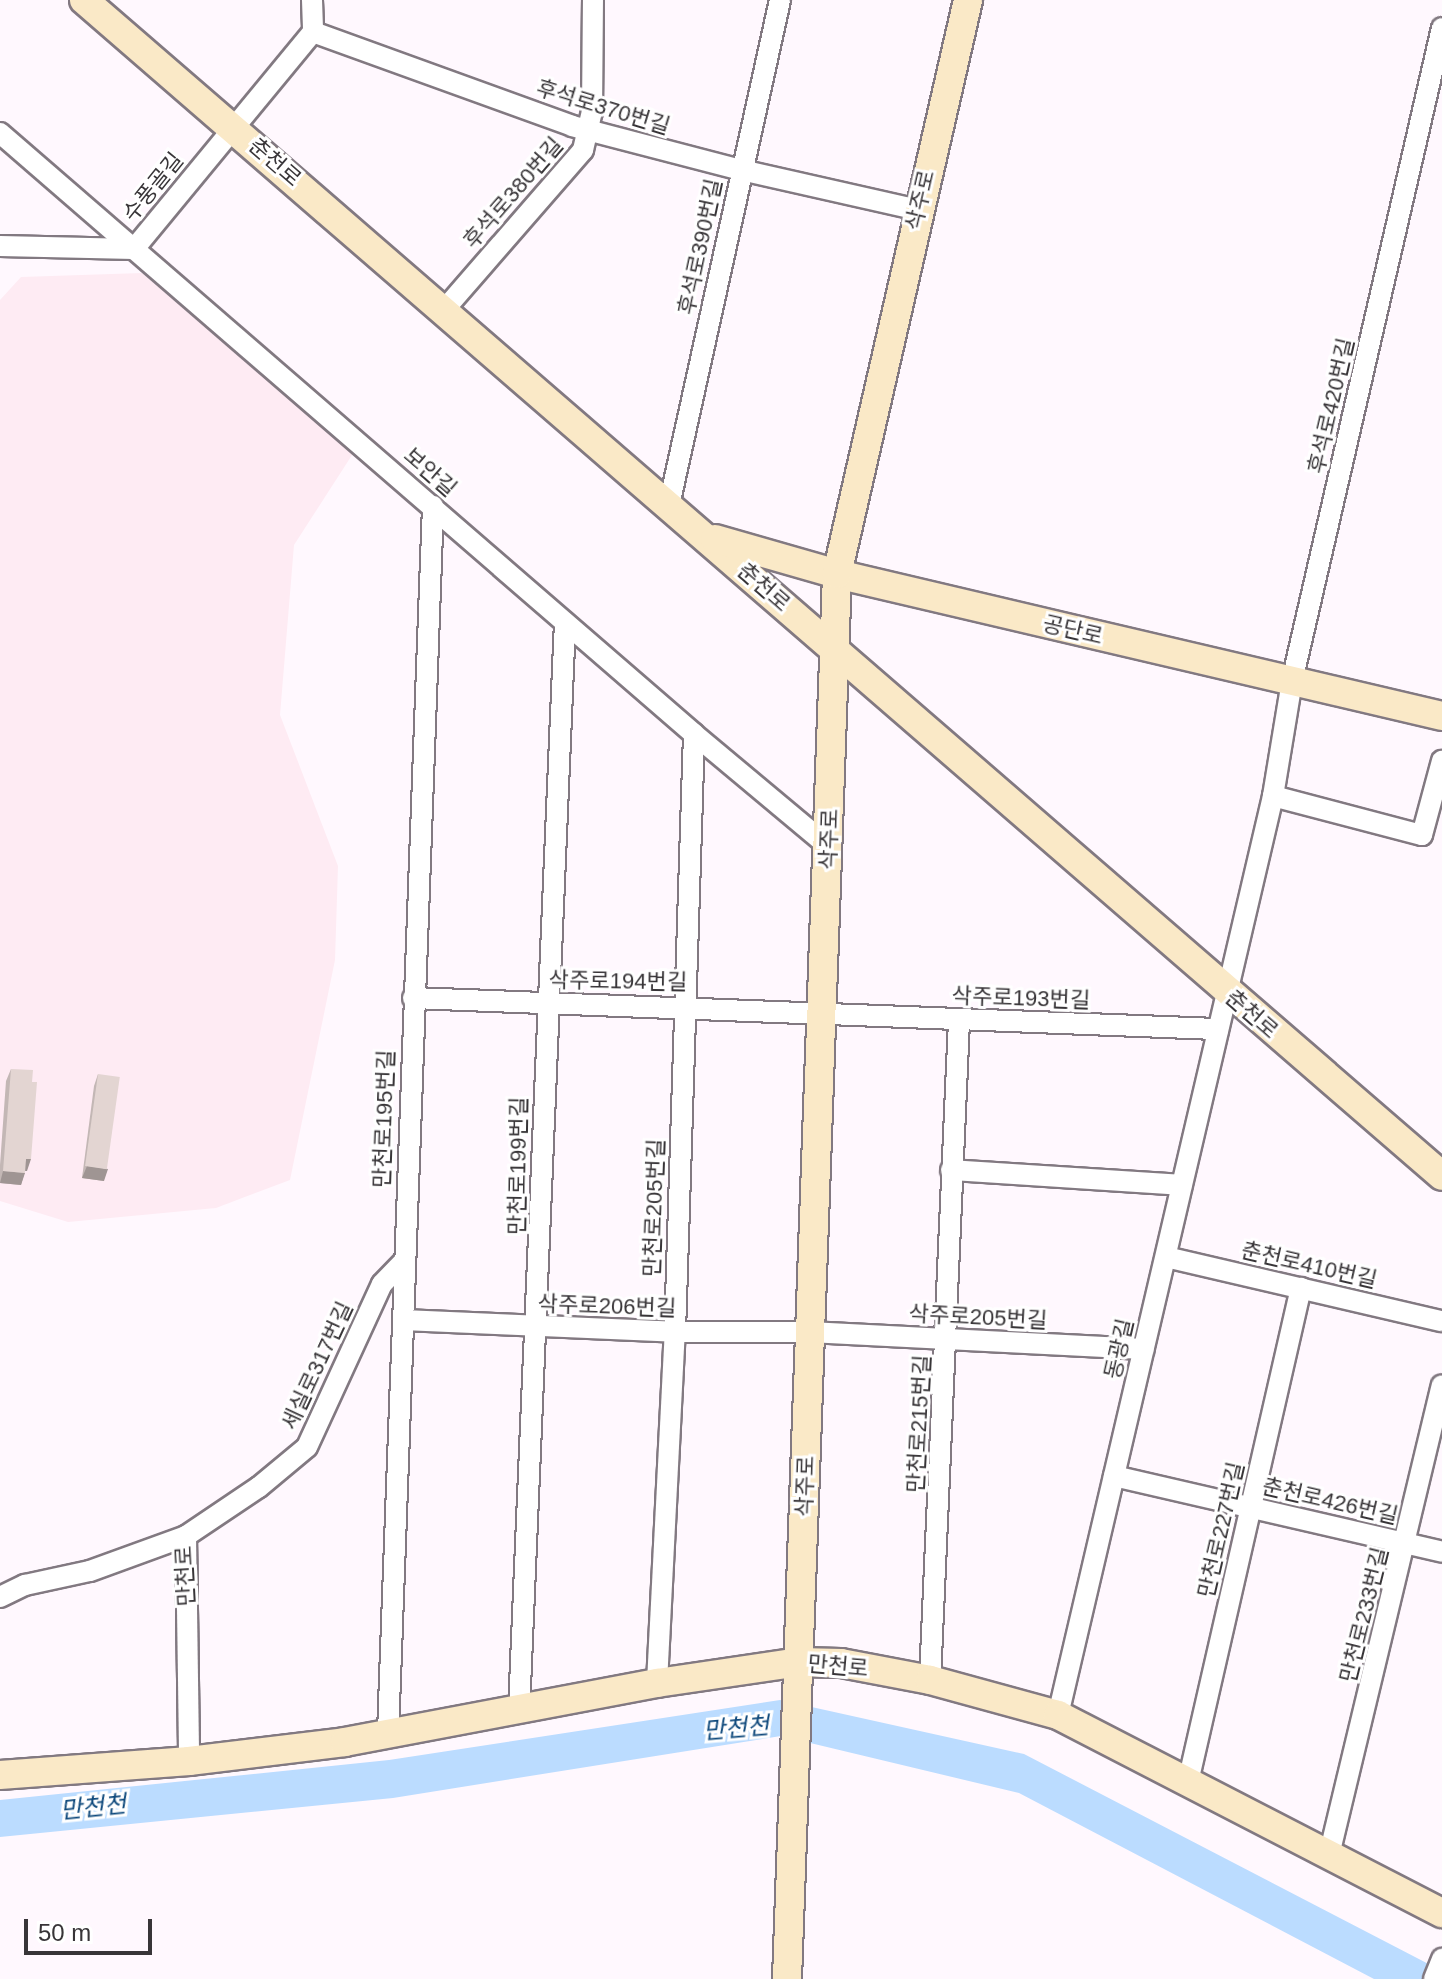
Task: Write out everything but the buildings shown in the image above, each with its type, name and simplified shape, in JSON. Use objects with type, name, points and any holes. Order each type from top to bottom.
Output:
[{"type":"street","name":"춘천로","points":[[84,0],[834,647],[1227,993],[1442,1176]]},
{"type":"street","points":[[312,0],[313,32]]},
{"type":"street","name":"후석로380번길","points":[[444,310],[583,150],[589,132],[593,0]]},
{"type":"street","name":"후석로390번길","points":[[669,505],[780,0]]},
{"type":"street","name":"삭주로","points":[[787,1979],[837,574],[968,0]]},
{"type":"street","name":"후석로420번길","points":[[1227,993],[1273,796],[1292,681],[1442,28]]},
{"type":"street","name":"수풍골길","points":[[0,246],[134,249],[313,32]]},
{"type":"street","name":"후석로370번길","points":[[313,32],[589,132],[918,210]]},
{"type":"street","name":"보안길","points":[[0,133],[565,623],[828,846]]},
{"type":"street","name":"만천로195번길","points":[[388,1733],[433,506]]},
{"type":"street","name":"공단로","points":[[706,537],[837,574],[1442,716]]},
{"type":"street","name":"만천로199번길","points":[[519,1710],[538,1328],[547,1004],[565,623]]},
{"type":"street","name":"만천로205번길","points":[[657,1683],[675,1332],[694,734]]},
{"type":"street","points":[[1273,796],[1422,835],[1442,761]]},
{"type":"street","name":"동광길","points":[[1058,1715],[1227,993]]},
{"type":"street","name":"삭주로194번길","points":[[413,998],[683,1006],[822,1016]]},
{"type":"street","name":"삭주로193번길","points":[[822,1016],[1218,1029]]},
{"type":"street","name":"만천로215번길","points":[[930,1680],[959,1020]]},
{"type":"street","points":[[951,1170],[1182,1185]]},
{"type":"street","name":"춘천로410번길","points":[[1166,1257],[1442,1321]]},
{"type":"street","name":"세실로317번길","points":[[186,1536],[259,1487],[307,1447],[382,1284],[403,1262]]},
{"type":"street","name":"만천로227번길","points":[[1188,1782],[1301,1288]]},
{"type":"street","name":"삭주로206번길","points":[[403,1320],[538,1328],[809,1332]]},
{"type":"street","name":"삭주로205번길","points":[[809,1332],[1144,1349]]},
{"type":"street","name":"만천로233번길","points":[[1329,1855],[1407,1544],[1442,1385]]},
{"type":"street","name":"춘천로426번길","points":[[1114,1476],[1442,1552]]},
{"type":"street","name":"만천로","points":[[0,1597],[25,1585],[90,1571],[186,1536],[189,1761]]},
{"type":"street","name":"만천로","points":[[0,1775],[189,1761],[388,1733],[657,1683],[800,1662],[841,1663],[930,1680],[1058,1715],[1442,1913]]},
{"type":"street","points":[[1434,1979],[1442,1959]]},
{"type":"shaded area","points":[[142,273],[354,452],[294,545],[280,715],[338,866],[335,960],[290,1180],[216,1208],[68,1222],[0,1201],[0,300],[21,277]]},
{"type":"water","name":"만천천","points":[[780,1700],[1024,1754],[1442,1971],[1442,1979],[1374,1979],[1019,1793],[781,1736],[393,1798],[0,1837],[0,1800],[389,1760]]}]
